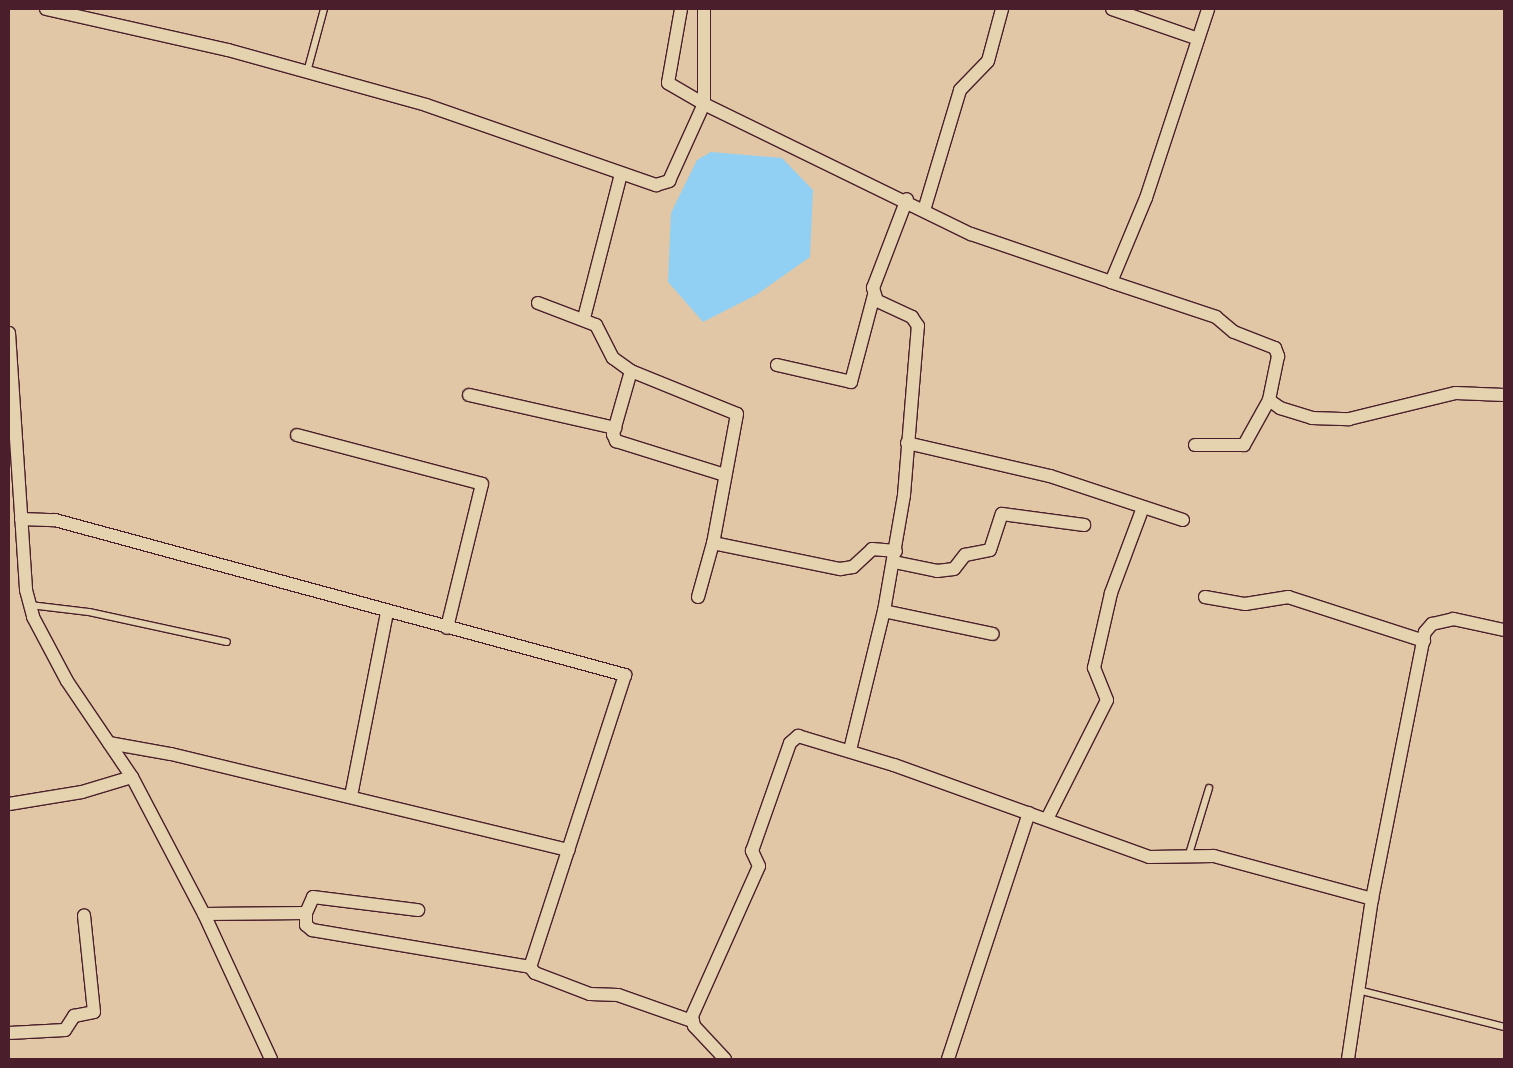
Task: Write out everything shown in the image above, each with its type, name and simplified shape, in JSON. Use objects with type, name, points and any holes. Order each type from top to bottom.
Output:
[{"type":"street","points":[[46,9],[307,72],[426,105],[656,185],[669,181],[704,104],[704,9]]},
{"type":"street","points":[[682,9],[668,83],[704,104],[907,199],[999,245],[1216,317],[1234,332],[1275,348],[1278,356],[1269,400],[1244,445],[1195,445]]},
{"type":"street","points":[[925,208],[960,90],[988,61],[1002,9]]},
{"type":"street","points":[[1112,9],[1198,39]]},
{"type":"street","points":[[1112,282],[1146,198],[1208,9]]},
{"type":"street","points":[[584,318],[621,174]]},
{"type":"street","points":[[776,365],[850,382],[874,295],[907,199]]},
{"type":"street","points":[[850,750],[884,610],[894,556],[918,326],[912,317],[884,306],[874,295]]},
{"type":"street","points":[[538,303],[584,318],[601,330],[613,358],[631,371],[737,414],[724,475],[713,543],[698,597]]},
{"type":"street","points":[[9,334],[21,519],[30,605],[44,644],[132,777],[204,914],[271,1059]]},
{"type":"street","points":[[631,371],[614,438],[620,443],[724,475]]},
{"type":"street","points":[[469,394],[615,428]]},
{"type":"street","points":[[1269,400],[1280,408],[1332,419],[1456,394],[1504,395]]},
{"type":"street","points":[[297,435],[482,484],[447,628]]},
{"type":"street","points":[[907,443],[1050,476],[1142,510],[1182,520]]},
{"type":"street","points":[[1047,819],[1107,700],[1094,668],[1111,593],[1142,510]]},
{"type":"street","points":[[713,543],[840,569],[854,567],[872,550],[937,571],[954,568],[965,555],[990,550],[1002,514],[1084,525]]},
{"type":"street","points":[[21,519],[62,522],[387,612],[625,675],[530,967]]},
{"type":"street","points":[[1205,597],[1245,604],[1288,597],[1424,641]]},
{"type":"street","points":[[884,610],[993,634]]},
{"type":"street","points":[[351,796],[387,612]]},
{"type":"street","points":[[1348,1059],[1372,899],[1424,641],[1432,624],[1442,619],[1504,630]]},
{"type":"street","points":[[692,1021],[713,963],[759,866],[752,851],[790,743],[804,736],[850,750],[1047,819],[1149,857],[1189,854],[1214,856],[1372,899]]},
{"type":"street","points":[[109,743],[351,796],[568,850]]},
{"type":"street","points":[[9,804],[82,792],[132,777]]},
{"type":"street","points":[[948,1059],[1029,813]]},
{"type":"street","points":[[418,910],[313,897],[306,913],[306,925],[312,930],[530,967],[535,974],[590,994],[618,995],[692,1021],[725,1059]]},
{"type":"street","points":[[204,914],[306,913]]},
{"type":"street","points":[[9,1032],[65,1030],[74,1016],[94,1012],[84,916]]},
{"type":"lane","points":[[307,72],[324,9]]},
{"type":"lane","points":[[30,605],[88,612],[227,642]]},
{"type":"lane","points":[[1189,854],[1209,788]]},
{"type":"lane","points":[[1357,990],[1504,1027]]},
{"type":"water","points":[[711,152],[782,158],[813,190],[810,257],[756,295],[703,322],[668,282],[671,213],[697,160]]}]
